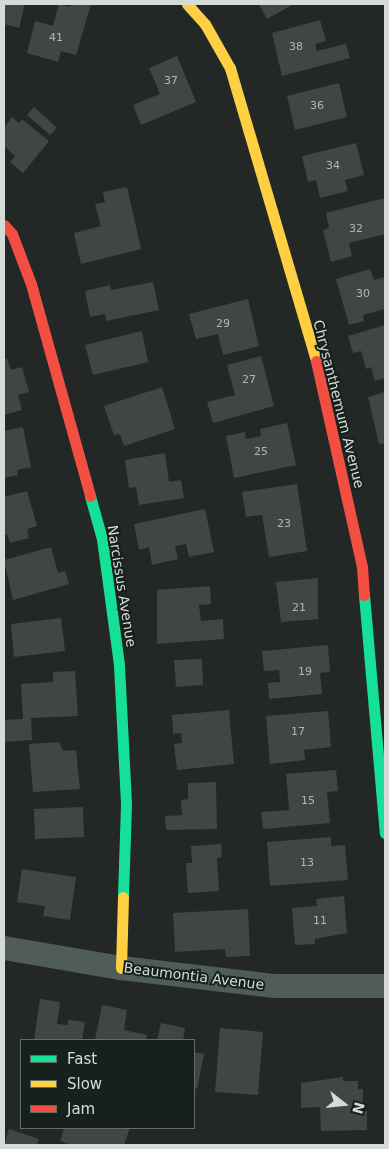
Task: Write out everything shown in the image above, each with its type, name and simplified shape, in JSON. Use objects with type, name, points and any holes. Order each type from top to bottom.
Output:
[{"type":"street","name":"Chrysanthemum Avenue","points":[[187,4],[204,24],[230,68],[318,369],[362,567],[385,832]]},
{"type":"street","name":"Narcissus Avenue","points":[[4,225],[12,234],[31,284],[102,539],[119,665],[126,805],[121,968]]},
{"type":"street","name":"Beaumontia Avenue","points":[[4,948],[121,968],[275,986],[385,986]]},
{"type":"building","points":[[4,4],[25,4],[19,28],[4,24]]},
{"type":"building","points":[[59,4],[70,7],[71,4],[91,4],[76,55],[61,51],[58,62],[27,53],[35,21],[53,26]]},
{"type":"building","points":[[259,4],[294,4],[267,19]]},
{"type":"building","points":[[320,20],[326,41],[315,44],[317,51],[346,44],[350,58],[282,76],[272,33]]},
{"type":"building","points":[[177,56],[196,102],[141,125],[133,105],[160,94],[149,68]]},
{"type":"building","points":[[339,83],[347,117],[295,130],[287,96]]},
{"type":"building","points":[[34,107],[57,128],[50,135],[27,115]]},
{"type":"building","points":[[12,117],[19,123],[22,119],[49,141],[23,173],[10,162],[15,156],[4,146],[4,128]]},
{"type":"building","points":[[356,143],[364,175],[345,180],[348,191],[320,198],[316,180],[308,182],[302,156]]},
{"type":"building","points":[[127,187],[141,249],[81,264],[74,233],[101,226],[95,204],[105,202],[103,192]]},
{"type":"building","points":[[385,198],[385,234],[349,243],[352,256],[331,262],[323,230],[329,228],[326,213]]},
{"type":"building","points":[[370,269],[374,280],[385,277],[385,309],[363,315],[364,321],[349,325],[336,279]]},
{"type":"building","points":[[153,282],[159,310],[106,321],[105,314],[90,317],[85,291],[110,285],[111,290]]},
{"type":"building","points":[[248,299],[259,346],[223,355],[218,334],[196,339],[189,314]]},
{"type":"building","points":[[385,325],[385,378],[375,381],[371,367],[366,369],[361,351],[353,353],[348,336]]},
{"type":"building","points":[[142,331],[148,362],[93,375],[85,345]]},
{"type":"building","points":[[261,356],[274,406],[213,423],[207,402],[235,395],[227,365]]},
{"type":"building","points":[[7,358],[11,370],[22,367],[29,392],[18,395],[22,410],[4,415],[4,359]]},
{"type":"building","points":[[162,387],[175,429],[124,446],[120,434],[114,435],[104,406]]},
{"type":"building","points":[[385,392],[385,443],[379,444],[368,397]]},
{"type":"building","points":[[287,423],[296,465],[234,478],[226,436],[245,432],[246,439],[261,436],[260,429]]},
{"type":"building","points":[[23,427],[31,467],[17,470],[18,475],[4,478],[4,431]]},
{"type":"building","points":[[165,453],[169,482],[181,480],[184,498],[139,505],[136,487],[129,488],[125,460]]},
{"type":"building","points":[[297,484],[307,551],[269,557],[262,515],[246,517],[242,492]]},
{"type":"building","points":[[27,491],[37,526],[27,529],[29,538],[10,543],[7,534],[4,535],[4,497]]},
{"type":"building","points":[[205,509],[214,552],[189,557],[186,544],[175,546],[178,559],[152,565],[149,547],[139,550],[134,524]]},
{"type":"building","points":[[51,547],[58,573],[65,571],[69,584],[13,600],[4,560]]},
{"type":"building","points":[[318,578],[318,619],[281,622],[276,582]]},
{"type":"building","points":[[210,586],[211,604],[199,605],[201,621],[223,619],[224,639],[157,644],[157,590]]},
{"type":"building","points":[[61,618],[65,651],[14,657],[11,624]]},
{"type":"building","points":[[328,645],[330,672],[320,673],[322,694],[269,699],[268,683],[280,682],[279,670],[264,671],[262,651]]},
{"type":"building","points":[[202,659],[203,685],[176,687],[174,660]]},
{"type":"building","points":[[75,671],[78,716],[31,718],[32,740],[4,742],[4,720],[23,719],[21,684],[53,682],[53,672]]},
{"type":"building","points":[[229,710],[234,764],[177,770],[174,744],[182,743],[181,733],[173,734],[172,715]]},
{"type":"building","points":[[328,711],[331,747],[304,750],[305,760],[270,764],[266,716]]},
{"type":"building","points":[[59,742],[63,751],[76,750],[80,789],[33,792],[29,744]]},
{"type":"building","points":[[336,770],[338,791],[327,792],[330,823],[263,829],[261,812],[289,810],[286,774]]},
{"type":"building","points":[[216,782],[217,829],[166,830],[165,816],[182,815],[181,800],[188,799],[188,783]]},
{"type":"building","points":[[83,807],[84,837],[35,839],[34,809]]},
{"type":"building","points":[[331,837],[331,846],[345,845],[348,880],[270,886],[267,842]]},
{"type":"building","points":[[221,844],[222,857],[217,858],[219,891],[188,893],[186,863],[192,863],[191,846]]},
{"type":"building","points":[[22,869],[76,877],[70,920],[43,916],[45,906],[17,902]]},
{"type":"building","points":[[344,896],[347,933],[315,939],[315,944],[295,945],[292,908],[317,906],[316,899]]},
{"type":"building","points":[[248,909],[250,956],[226,957],[225,949],[175,952],[173,913]]},
{"type":"building","points":[[40,999],[60,1002],[57,1024],[68,1025],[68,1020],[85,1022],[82,1039],[34,1039]]},
{"type":"building","points":[[102,1005],[127,1010],[124,1030],[147,1035],[146,1039],[95,1039]]},
{"type":"building","points":[[161,1023],[185,1028],[183,1039],[157,1039]]},
{"type":"building","points":[[220,1028],[263,1032],[258,1095],[215,1092]]},
{"type":"building","points":[[195,1052],[204,1054],[197,1089],[195,1088]]},
{"type":"building","points":[[343,1077],[343,1081],[358,1081],[358,1089],[363,1089],[363,1102],[358,1102],[358,1111],[367,1111],[367,1130],[321,1131],[320,1107],[301,1108],[301,1083]]},
{"type":"building","points":[[9,1129],[39,1139],[37,1145],[4,1145]]},
{"type":"building","points":[[64,1129],[130,1129],[124,1145],[72,1145],[60,1141]]},
{"type":"traffic: fast","points":[[90,496],[102,539],[119,665],[126,805],[123,897]]},
{"type":"traffic: fast","points":[[364,595],[385,833]]},
{"type":"traffic: slow","points":[[187,4],[205,24],[230,68],[316,361]]},
{"type":"traffic: slow","points":[[121,968],[123,897]]},
{"type":"traffic: jam","points":[[4,225],[12,234],[31,284],[90,496]]},
{"type":"traffic: jam","points":[[316,361],[362,567],[364,595]]}]
